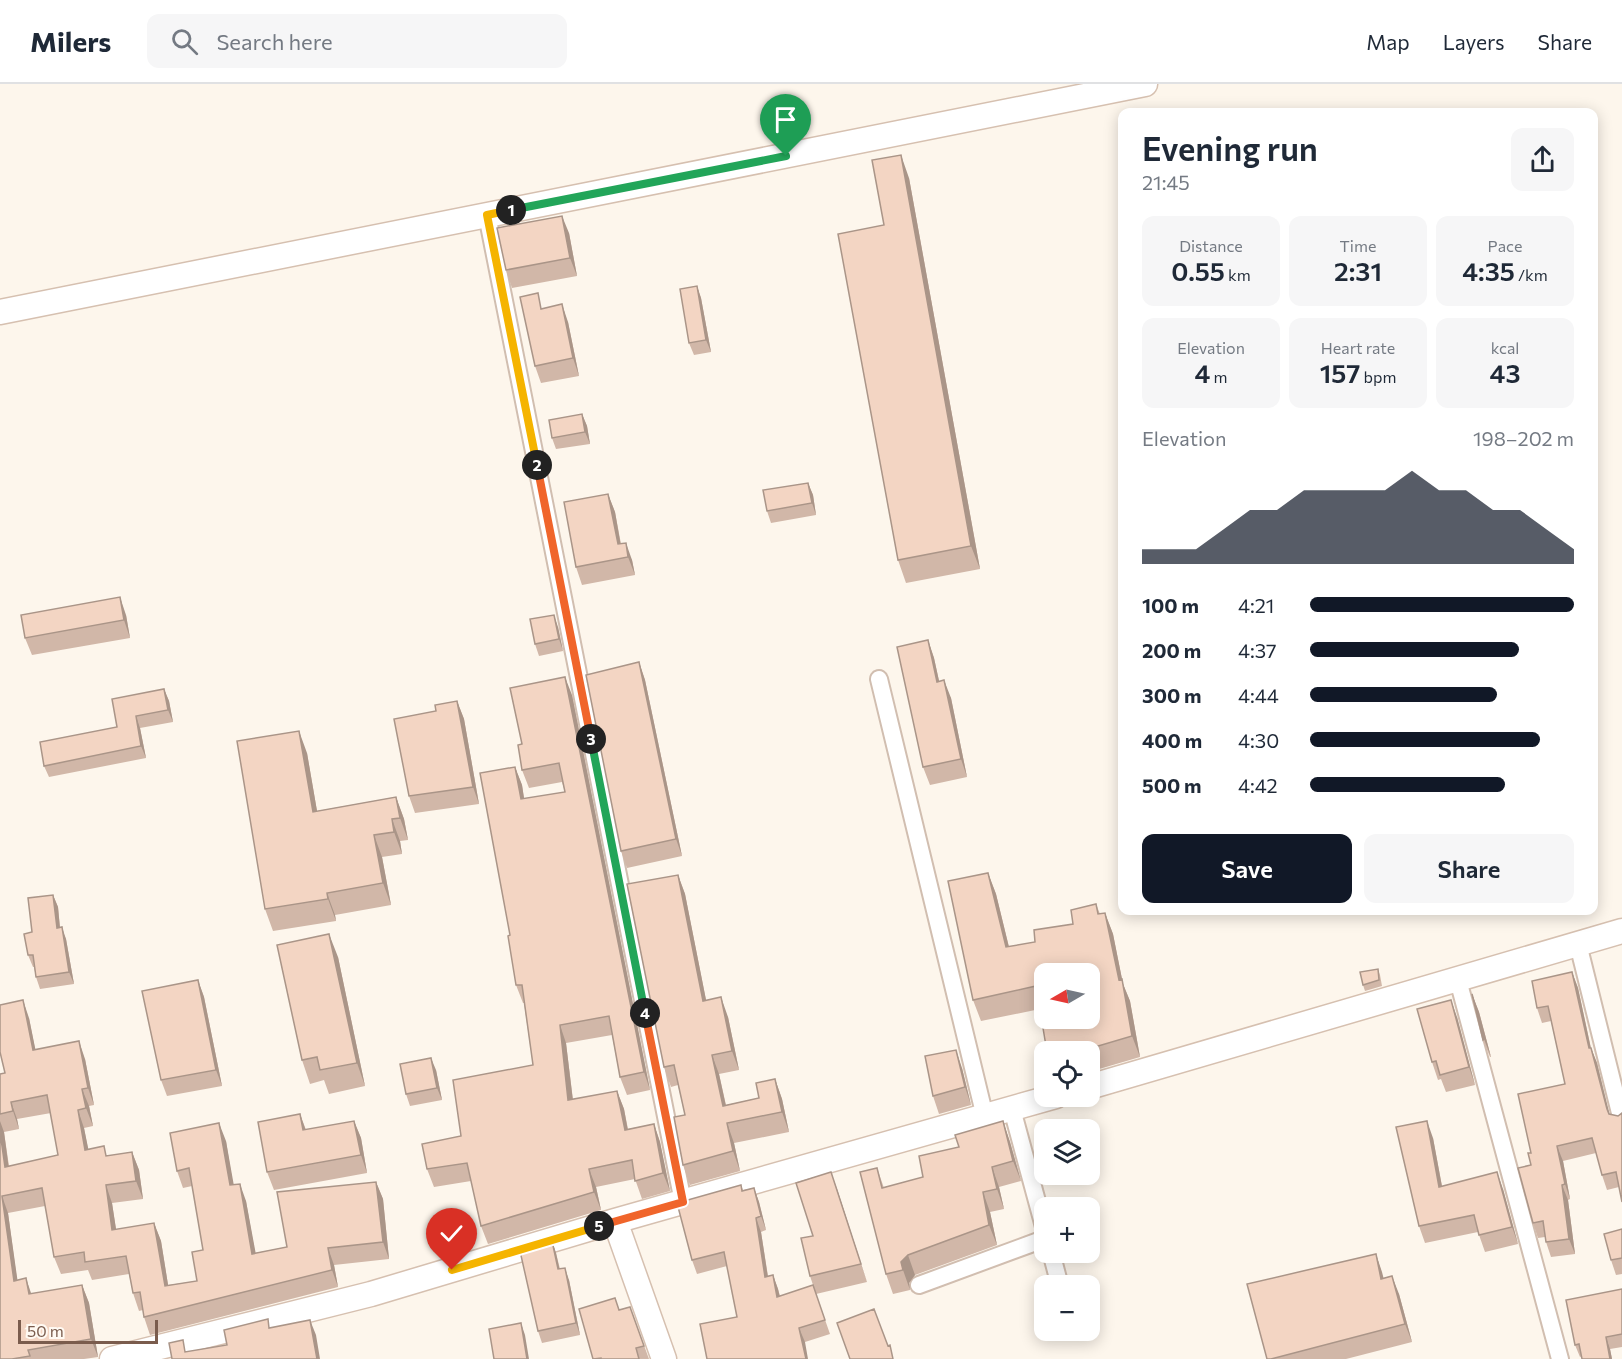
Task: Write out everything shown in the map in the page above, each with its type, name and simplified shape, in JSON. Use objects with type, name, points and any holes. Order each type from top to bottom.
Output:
[{"type":"main road","points":[[0,312],[1145,84]]},
{"type":"main road","points":[[1100,1084],[1622,931]]},
{"type":"main road","points":[[112,1359],[371,1294],[615,1221],[1034,1102]]},
{"type":"main road","points":[[615,1221],[664,1359]]},
{"type":"street","points":[[487,215],[683,1202]]},
{"type":"street","points":[[879,679],[985,1117]]},
{"type":"street","points":[[1578,944],[1622,1121]]},
{"type":"street","points":[[1458,980],[1560,1359]]},
{"type":"street","points":[[1012,1109],[1036,1197]]},
{"type":"street","points":[[919,1285],[1034,1243]]},
{"type":"building","points":[[901,155],[971,546],[898,560],[838,234],[884,225],[872,160]]},
{"type":"building","points":[[562,216],[570,258],[506,270],[497,228]]},
{"type":"building","points":[[697,286],[706,340],[689,343],[680,289]]},
{"type":"building","points":[[538,293],[541,309],[562,304],[573,358],[535,366],[520,297]]},
{"type":"building","points":[[582,414],[585,432],[552,438],[549,420]]},
{"type":"building","points":[[808,483],[812,503],[767,511],[763,490]]},
{"type":"building","points":[[608,494],[618,544],[626,543],[628,557],[576,567],[564,502]]},
{"type":"building","points":[[120,597],[124,620],[25,638],[21,615]]},
{"type":"building","points":[[554,615],[559,639],[535,644],[530,619]]},
{"type":"building","points":[[928,640],[937,682],[944,680],[961,759],[923,767],[897,647]]},
{"type":"building","points":[[639,662],[676,839],[621,851],[586,675]]},
{"type":"building","points":[[565,677],[644,1072],[620,1077],[609,1016],[560,1025],[568,1100],[617,1091],[625,1130],[654,1124],[663,1173],[635,1181],[632,1160],[589,1169],[594,1192],[481,1226],[467,1163],[427,1169],[422,1144],[461,1136],[453,1080],[533,1065],[522,985],[516,985],[508,936],[510,935],[480,773],[515,767],[521,799],[565,792],[559,763],[522,770],[518,745],[522,744],[510,688]]},
{"type":"building","points":[[164,689],[168,710],[136,716],[141,746],[44,766],[40,742],[117,727],[112,699]]},
{"type":"building","points":[[457,701],[473,787],[409,796],[394,719],[436,711],[435,705]]},
{"type":"building","points":[[299,731],[313,812],[396,797],[400,818],[392,819],[394,832],[374,835],[383,883],[327,893],[328,899],[265,909],[237,741]]},
{"type":"building","points":[[988,873],[1006,947],[1035,942],[1034,930],[1073,924],[1071,910],[1096,904],[1098,914],[1105,913],[1119,980],[1122,979],[1132,1036],[1100,1045],[1100,1041],[1045,1041],[1043,1029],[1100,1029],[1100,963],[1034,963],[1034,986],[973,1000],[948,881]]},
{"type":"building","points":[[678,875],[703,1001],[721,997],[732,1051],[712,1055],[723,1106],[759,1098],[756,1083],[775,1079],[782,1112],[727,1123],[733,1151],[683,1165],[674,1117],[685,1115],[674,1065],[664,1067],[627,884]]},
{"type":"building","points":[[53,895],[57,928],[62,927],[69,972],[36,977],[33,955],[28,955],[24,934],[32,932],[28,898]]},
{"type":"building","points":[[329,934],[357,1063],[320,1070],[317,1057],[302,1060],[277,945]]},
{"type":"building","points":[[1378,969],[1379,980],[1363,985],[1360,972]]},
{"type":"building","points":[[1572,972],[1589,1048],[1591,1048],[1607,1109],[1609,1114],[1618,1116],[1622,1113],[1622,1202],[1616,1172],[1602,1175],[1592,1138],[1557,1146],[1565,1184],[1562,1185],[1569,1239],[1546,1242],[1543,1221],[1533,1223],[1518,1168],[1531,1165],[1528,1153],[1531,1153],[1518,1094],[1565,1084],[1548,1006],[1537,1008],[1532,981]]},
{"type":"building","points":[[198,980],[216,1070],[161,1080],[142,991]]},
{"type":"building","points":[[1472,994],[1484,1039],[1483,1040]]},
{"type":"building","points":[[23,1000],[33,1050],[79,1041],[88,1088],[82,1089],[86,1108],[78,1110],[85,1150],[104,1146],[106,1156],[132,1152],[136,1181],[106,1185],[112,1230],[154,1223],[165,1286],[197,1281],[192,1252],[203,1250],[189,1168],[177,1171],[170,1133],[219,1123],[230,1185],[240,1184],[252,1254],[287,1247],[277,1192],[376,1182],[383,1242],[328,1248],[332,1270],[144,1317],[140,1292],[133,1293],[126,1256],[85,1262],[84,1252],[54,1257],[42,1188],[2,1196],[14,1281],[26,1278],[29,1294],[82,1285],[91,1339],[28,1350],[30,1356],[0,1359],[0,1132],[5,1167],[58,1155],[47,1095],[11,1102],[13,1111],[0,1114],[0,1074],[5,1073],[0,1052],[0,1005]]},
{"type":"building","points":[[1451,1000],[1469,1067],[1440,1075],[1436,1061],[1432,1062],[1417,1009]]},
{"type":"building","points":[[956,1050],[965,1087],[933,1096],[925,1056]]},
{"type":"building","points":[[431,1058],[437,1088],[406,1094],[400,1064]]},
{"type":"building","points":[[300,1114],[303,1130],[354,1121],[361,1155],[267,1172],[258,1122]]},
{"type":"building","points":[[1003,1121],[1013,1161],[992,1167],[997,1189],[983,1192],[989,1225],[908,1255],[901,1262],[903,1270],[886,1274],[860,1172],[877,1168],[882,1188],[923,1177],[919,1156],[959,1147],[955,1135]]},
{"type":"building","points":[[1427,1121],[1439,1187],[1497,1172],[1512,1227],[1479,1235],[1474,1215],[1419,1226],[1396,1127]]},
{"type":"building","points":[[831,1172],[861,1264],[810,1276],[801,1238],[813,1236],[796,1183]]},
{"type":"building","points":[[741,1185],[742,1191],[754,1188],[761,1216],[756,1218],[765,1277],[773,1275],[777,1297],[813,1285],[825,1320],[799,1328],[806,1359],[707,1359],[700,1324],[737,1317],[724,1252],[692,1260],[677,1203]]},
{"type":"building","points":[[1622,1229],[1622,1258],[1611,1260],[1604,1234]]},
{"type":"building","points":[[552,1241],[558,1269],[565,1268],[576,1323],[538,1331],[520,1251]]},
{"type":"building","points":[[1376,1254],[1381,1279],[1392,1276],[1405,1324],[1267,1359],[1247,1284]]},
{"type":"building","points":[[1622,1289],[1622,1334],[1606,1337],[1610,1359],[1582,1359],[1579,1344],[1575,1345],[1566,1300]]},
{"type":"building","points":[[615,1298],[619,1310],[630,1307],[644,1346],[636,1348],[639,1359],[593,1359],[579,1309]]},
{"type":"building","points":[[874,1309],[888,1346],[890,1345],[893,1359],[850,1359],[837,1323]]},
{"type":"building","points":[[268,1319],[269,1328],[310,1320],[317,1359],[172,1359],[169,1343],[183,1340],[185,1352],[227,1345],[224,1330]]},
{"type":"building","points":[[521,1323],[527,1359],[494,1359],[489,1329]]},
{"type":"route","points":[[452,1270],[683,1202],[487,215],[786,156]]}]
